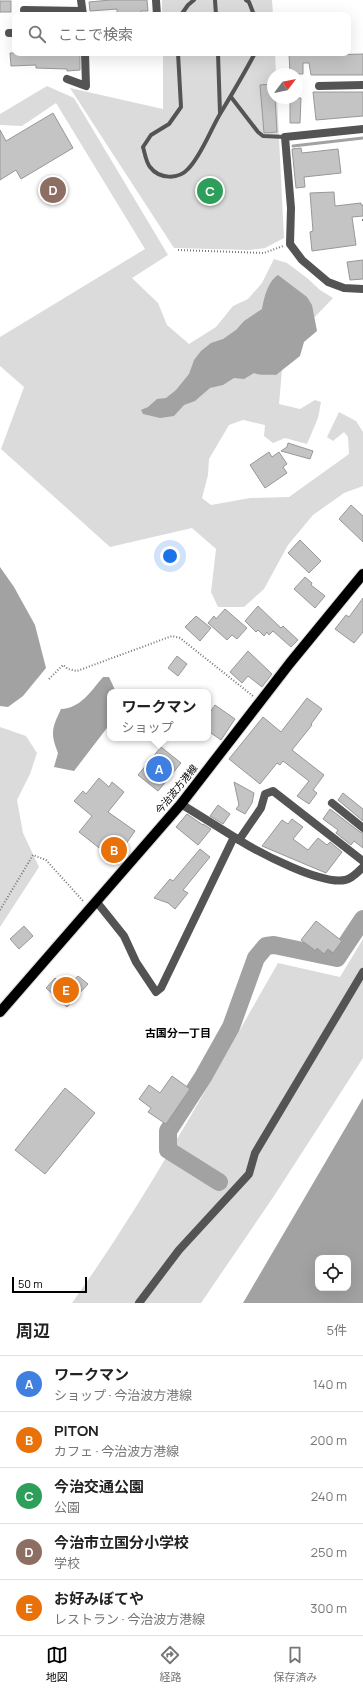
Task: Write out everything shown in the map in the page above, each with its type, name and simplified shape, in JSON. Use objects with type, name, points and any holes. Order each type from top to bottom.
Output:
[{"type":"main road","name":"今治波方港線","points":[[0,1012],[181,804],[260,702],[363,574]]},
{"type":"street","points":[[81,0],[82,12]]},
{"type":"street","points":[[156,0],[157,12]]},
{"type":"street","points":[[24,10],[63,12]]},
{"type":"street","points":[[67,79],[86,86],[84,56]]},
{"type":"street","points":[[319,86],[363,85]]},
{"type":"street","points":[[363,129],[285,137],[291,208],[290,244],[302,260],[328,282],[344,288],[363,289]]},
{"type":"street","points":[[93,905],[124,936],[136,962],[156,992],[161,988],[236,838],[261,808],[265,794],[273,791],[363,861]]},
{"type":"street","points":[[332,803],[363,828]]},
{"type":"street","points":[[181,804],[256,851],[277,861],[335,881],[348,880],[363,867]]},
{"type":"street","points":[[139,1303],[179,1250],[249,1174],[255,1153],[363,972]]},
{"type":"lane","points":[[183,12],[194,0]]},
{"type":"lane","points":[[215,0],[216,12]]},
{"type":"lane","points":[[246,0],[249,2],[253,12]]},
{"type":"lane","points":[[178,56],[181,107],[169,124],[151,135],[143,147],[145,157],[150,167],[158,174],[168,177],[178,176],[188,170],[200,152],[253,56]]},
{"type":"lane","points":[[218,56],[220,114]]},
{"type":"lane","points":[[231,97],[258,132],[263,136],[285,137]]},
{"type":"path","points":[[178,250],[264,253],[290,244]]},
{"type":"path","points":[[49,680],[63,665],[68,669],[77,671],[172,636],[180,638],[260,702]]},
{"type":"path","points":[[0,910],[33,855],[46,860],[93,905]]},
{"type":"shaded area","points":[[162,0],[272,0],[273,12],[162,12]]},
{"type":"shaded area","points":[[163,56],[275,56],[276,68],[267,68],[267,104],[277,104],[284,238],[265,248],[249,250],[174,248],[70,88],[163,109]]},
{"type":"shaded area","points":[[47,86],[74,98],[168,255],[132,278],[158,303],[167,325],[189,344],[216,327],[233,306],[248,299],[262,283],[274,259],[287,263],[320,290],[333,298],[310,322],[283,359],[279,404],[300,409],[315,400],[321,402],[318,418],[307,444],[285,438],[273,443],[264,436],[265,425],[243,420],[229,425],[209,459],[208,475],[202,498],[211,505],[250,498],[289,497],[349,454],[348,437],[344,432],[333,441],[327,437],[339,412],[356,421],[363,432],[363,486],[344,493],[313,515],[288,545],[264,589],[244,607],[218,607],[211,592],[216,549],[192,528],[110,547],[1,449],[24,387],[0,366],[0,337],[145,249],[56,103],[22,126],[0,125],[0,114]]},
{"type":"shaded area","points":[[278,275],[307,297],[312,305],[317,331],[304,342],[300,356],[276,375],[254,373],[244,379],[234,378],[223,385],[210,388],[195,401],[184,405],[174,416],[160,418],[143,414],[141,410],[148,407],[157,399],[166,398],[176,390],[189,374],[194,360],[201,351],[211,343],[223,339],[236,330],[244,321],[262,309],[269,285]]},
{"type":"shaded area","points":[[0,567],[14,587],[35,625],[46,668],[23,696],[8,707],[0,706]]},
{"type":"shaded area","points":[[103,677],[109,677],[115,689],[107,689],[107,728],[74,771],[54,767],[58,753],[53,731],[61,709],[74,706],[90,693]]},
{"type":"shaded area","points":[[0,727],[26,736],[37,753],[30,774],[17,800],[23,833],[39,867],[0,927]]},
{"type":"shaded area","points":[[363,939],[363,1058],[274,1196],[201,1303],[72,1303],[154,1178],[278,963],[340,977]]},
{"type":"shaded area","points":[[363,1098],[363,1303],[243,1303]]},
{"type":"building","points":[[110,0],[147,0],[148,11],[117,12],[117,9],[90,11],[89,2]]},
{"type":"building","points":[[0,1],[11,1],[11,12],[0,12]]},
{"type":"building","points":[[10,53],[12,53],[12,56],[80,56],[80,70],[67,71],[67,69],[36,68],[36,65],[11,66]]},
{"type":"building","points":[[351,54],[363,54],[363,75],[311,75],[309,63],[303,63],[303,68],[290,68],[289,56],[351,56]]},
{"type":"building","points":[[267,84],[267,104],[275,104],[277,132],[264,133],[260,85]]},
{"type":"building","points":[[313,92],[363,92],[363,116],[316,120]]},
{"type":"building","points":[[290,104],[301,104],[300,123],[290,123]]},
{"type":"building","points":[[53,113],[73,148],[21,179],[16,170],[0,180],[0,130],[6,141]]},
{"type":"building","points":[[301,148],[302,153],[338,149],[341,173],[304,177],[305,187],[296,188],[292,149]]},
{"type":"building","points":[[334,192],[335,206],[361,203],[361,205],[363,205],[363,216],[352,217],[356,245],[312,251],[310,232],[313,231],[310,193]]},
{"type":"building","points":[[363,260],[363,279],[350,280],[347,262]]},
{"type":"building","points":[[288,443],[313,451],[310,459],[281,451],[287,447]]},
{"type":"building","points":[[269,452],[272,457],[279,452],[287,464],[283,467],[287,473],[265,488],[250,465]]},
{"type":"building","points":[[351,505],[363,516],[363,542],[339,519]]},
{"type":"building","points":[[300,540],[321,561],[309,573],[288,553]]},
{"type":"building","points":[[305,577],[312,583],[311,585],[325,596],[315,608],[294,589]]},
{"type":"building","points":[[363,598],[363,632],[354,643],[335,629],[346,615],[349,617]]},
{"type":"building","points":[[258,606],[281,628],[283,626],[298,640],[291,647],[273,631],[269,635],[267,632],[264,636],[258,630],[256,632],[245,621]]},
{"type":"building","points":[[225,609],[247,628],[237,639],[232,635],[227,640],[208,623],[214,616],[216,619]]},
{"type":"building","points":[[196,616],[211,628],[200,641],[185,627]]},
{"type":"building","points":[[248,651],[272,674],[262,687],[248,676],[242,683],[230,672]]},
{"type":"building","points":[[177,656],[187,664],[178,676],[168,668]]},
{"type":"building","points":[[307,698],[322,709],[311,724],[312,725],[292,750],[324,775],[313,790],[317,793],[309,804],[297,796],[309,781],[283,761],[280,765],[277,763],[260,784],[229,759],[263,717],[281,732]]},
{"type":"building","points":[[215,705],[235,719],[221,740],[211,733],[211,711]]},
{"type":"building","points":[[161,747],[181,763],[158,791],[138,775]]},
{"type":"building","points":[[99,778],[109,787],[112,782],[124,792],[108,812],[135,831],[123,848],[126,850],[117,862],[79,832],[92,816],[74,801],[83,791],[86,794]]},
{"type":"building","points":[[234,782],[254,793],[252,803],[245,814],[236,809],[239,805]]},
{"type":"building","points":[[343,793],[363,809],[363,821],[338,800]]},
{"type":"building","points":[[218,805],[230,814],[223,824],[210,816]]},
{"type":"building","points":[[330,809],[363,833],[363,848],[354,841],[351,845],[336,833],[338,830],[323,819]]},
{"type":"building","points":[[187,814],[211,829],[198,845],[176,827]]},
{"type":"building","points":[[292,819],[303,827],[293,839],[308,850],[318,838],[327,845],[330,842],[342,852],[326,873],[262,846],[282,820],[288,824]]},
{"type":"building","points":[[200,849],[210,857],[183,890],[188,893],[175,909],[168,903],[154,898],[170,879],[173,881]]},
{"type":"building","points":[[316,921],[342,941],[333,953],[328,949],[324,954],[317,948],[316,951],[301,940]]},
{"type":"building","points":[[24,926],[33,936],[19,949],[10,939]]},
{"type":"building","points":[[78,976],[88,984],[67,1007],[46,988],[55,978],[66,987]]},
{"type":"building","points":[[172,1076],[190,1089],[166,1124],[148,1112],[151,1108],[139,1099],[149,1085],[160,1093]]},
{"type":"building","points":[[65,1088],[95,1113],[45,1174],[15,1150]]},
{"type":"waterway","points":[[293,146],[363,138]]},
{"type":"waterway","points":[[219,1182],[168,1150],[168,1131],[203,1077],[231,1027],[256,958],[266,946],[274,945],[337,958],[363,919]]},
{"type":"place","name":"今治市立国分小学校","points":[[53,190]]},
{"type":"place","name":"今治交通公園","points":[[210,191]]},
{"type":"place","name":"ワークマン","points":[[159,769]]},
{"type":"place","name":"PITON","points":[[114,850]]},
{"type":"place","name":"お好みぼてや","points":[[66,990]]},
{"type":"district","name":"古国分一丁目","points":[[178,1033]]}]
